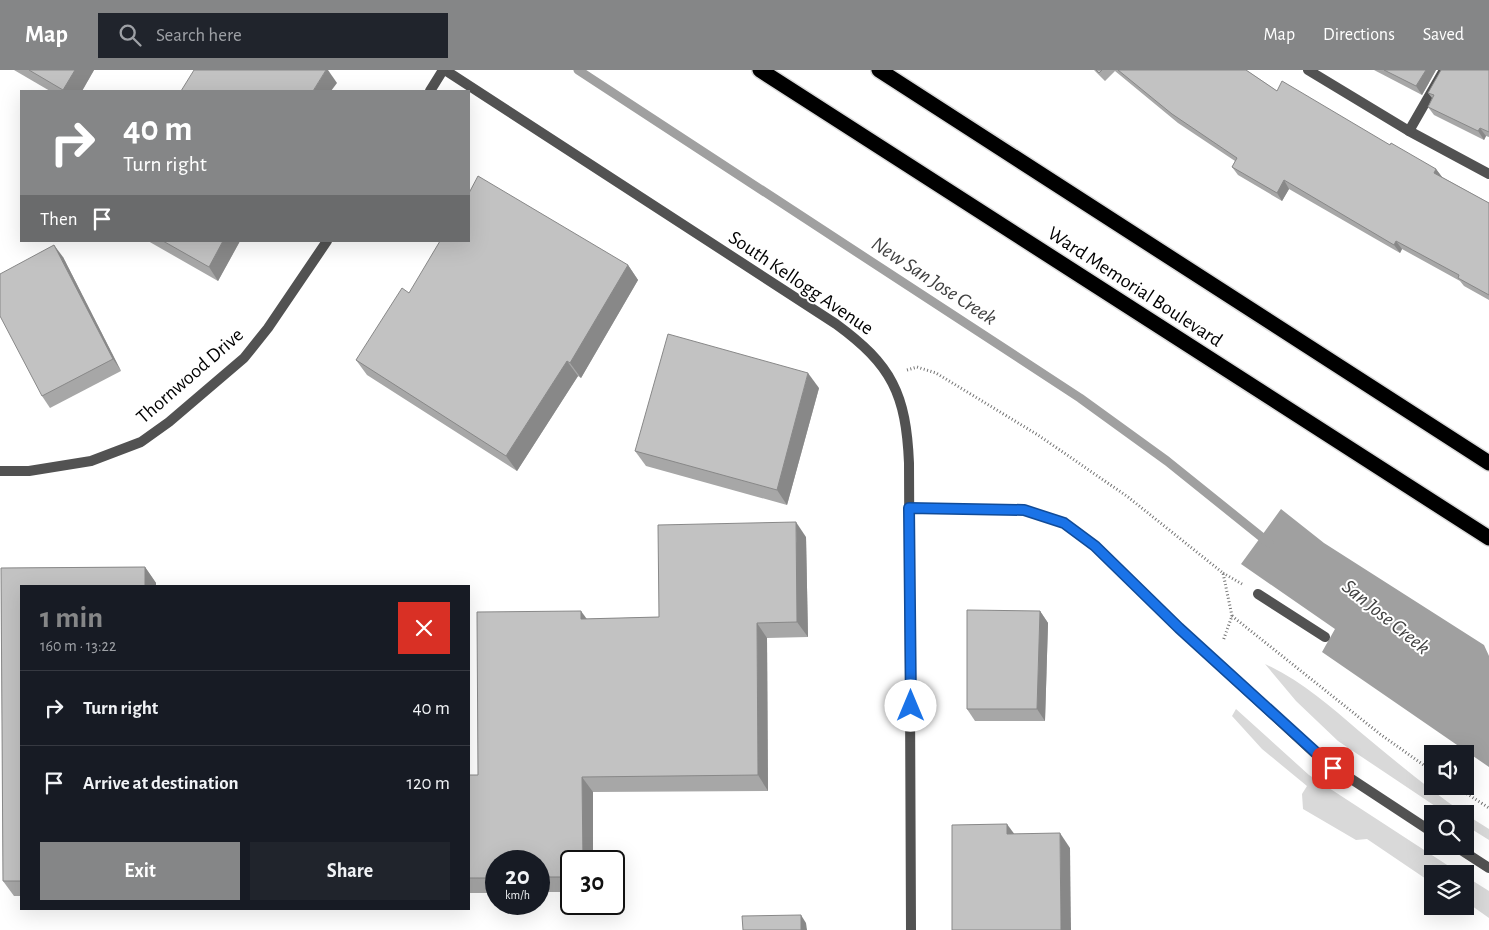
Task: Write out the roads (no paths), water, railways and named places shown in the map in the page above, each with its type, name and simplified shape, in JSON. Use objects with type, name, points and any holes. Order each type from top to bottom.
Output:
[{"type":"highway","name":"Ward Memorial Boulevard","points":[[760,70],[1489,538]]},
{"type":"highway","points":[[879,70],[1489,463]]},
{"type":"street","points":[[431,90],[444,70]]},
{"type":"street","name":"South Kellogg Avenue","points":[[444,70],[836,324],[871,353],[889,376],[904,411],[908,445],[911,930]]},
{"type":"street","points":[[1308,70],[1409,131],[1489,174]]},
{"type":"street","points":[[1409,131],[1444,70]]},
{"type":"street","name":"Thornwood Drive","points":[[0,471],[29,471],[91,460],[141,442],[170,422],[244,358],[268,328],[326,242]]},
{"type":"street","points":[[909,508],[1016,509],[1035,512],[1064,523],[1095,546],[1210,656],[1322,759],[1424,827]]},
{"type":"street","points":[[1258,594],[1325,638]]},
{"type":"street","points":[[1468,855],[1489,868]]},
{"type":"water","name":"San Jose Creek","points":[[1281,509],[1324,543],[1484,645],[1489,656],[1489,767],[1474,757],[1474,745],[1457,745],[1322,652],[1335,629],[1241,564]]},
{"type":"waterway","name":"New San Jose Creek","points":[[578,70],[1080,398],[1167,461],[1269,543]]}]
